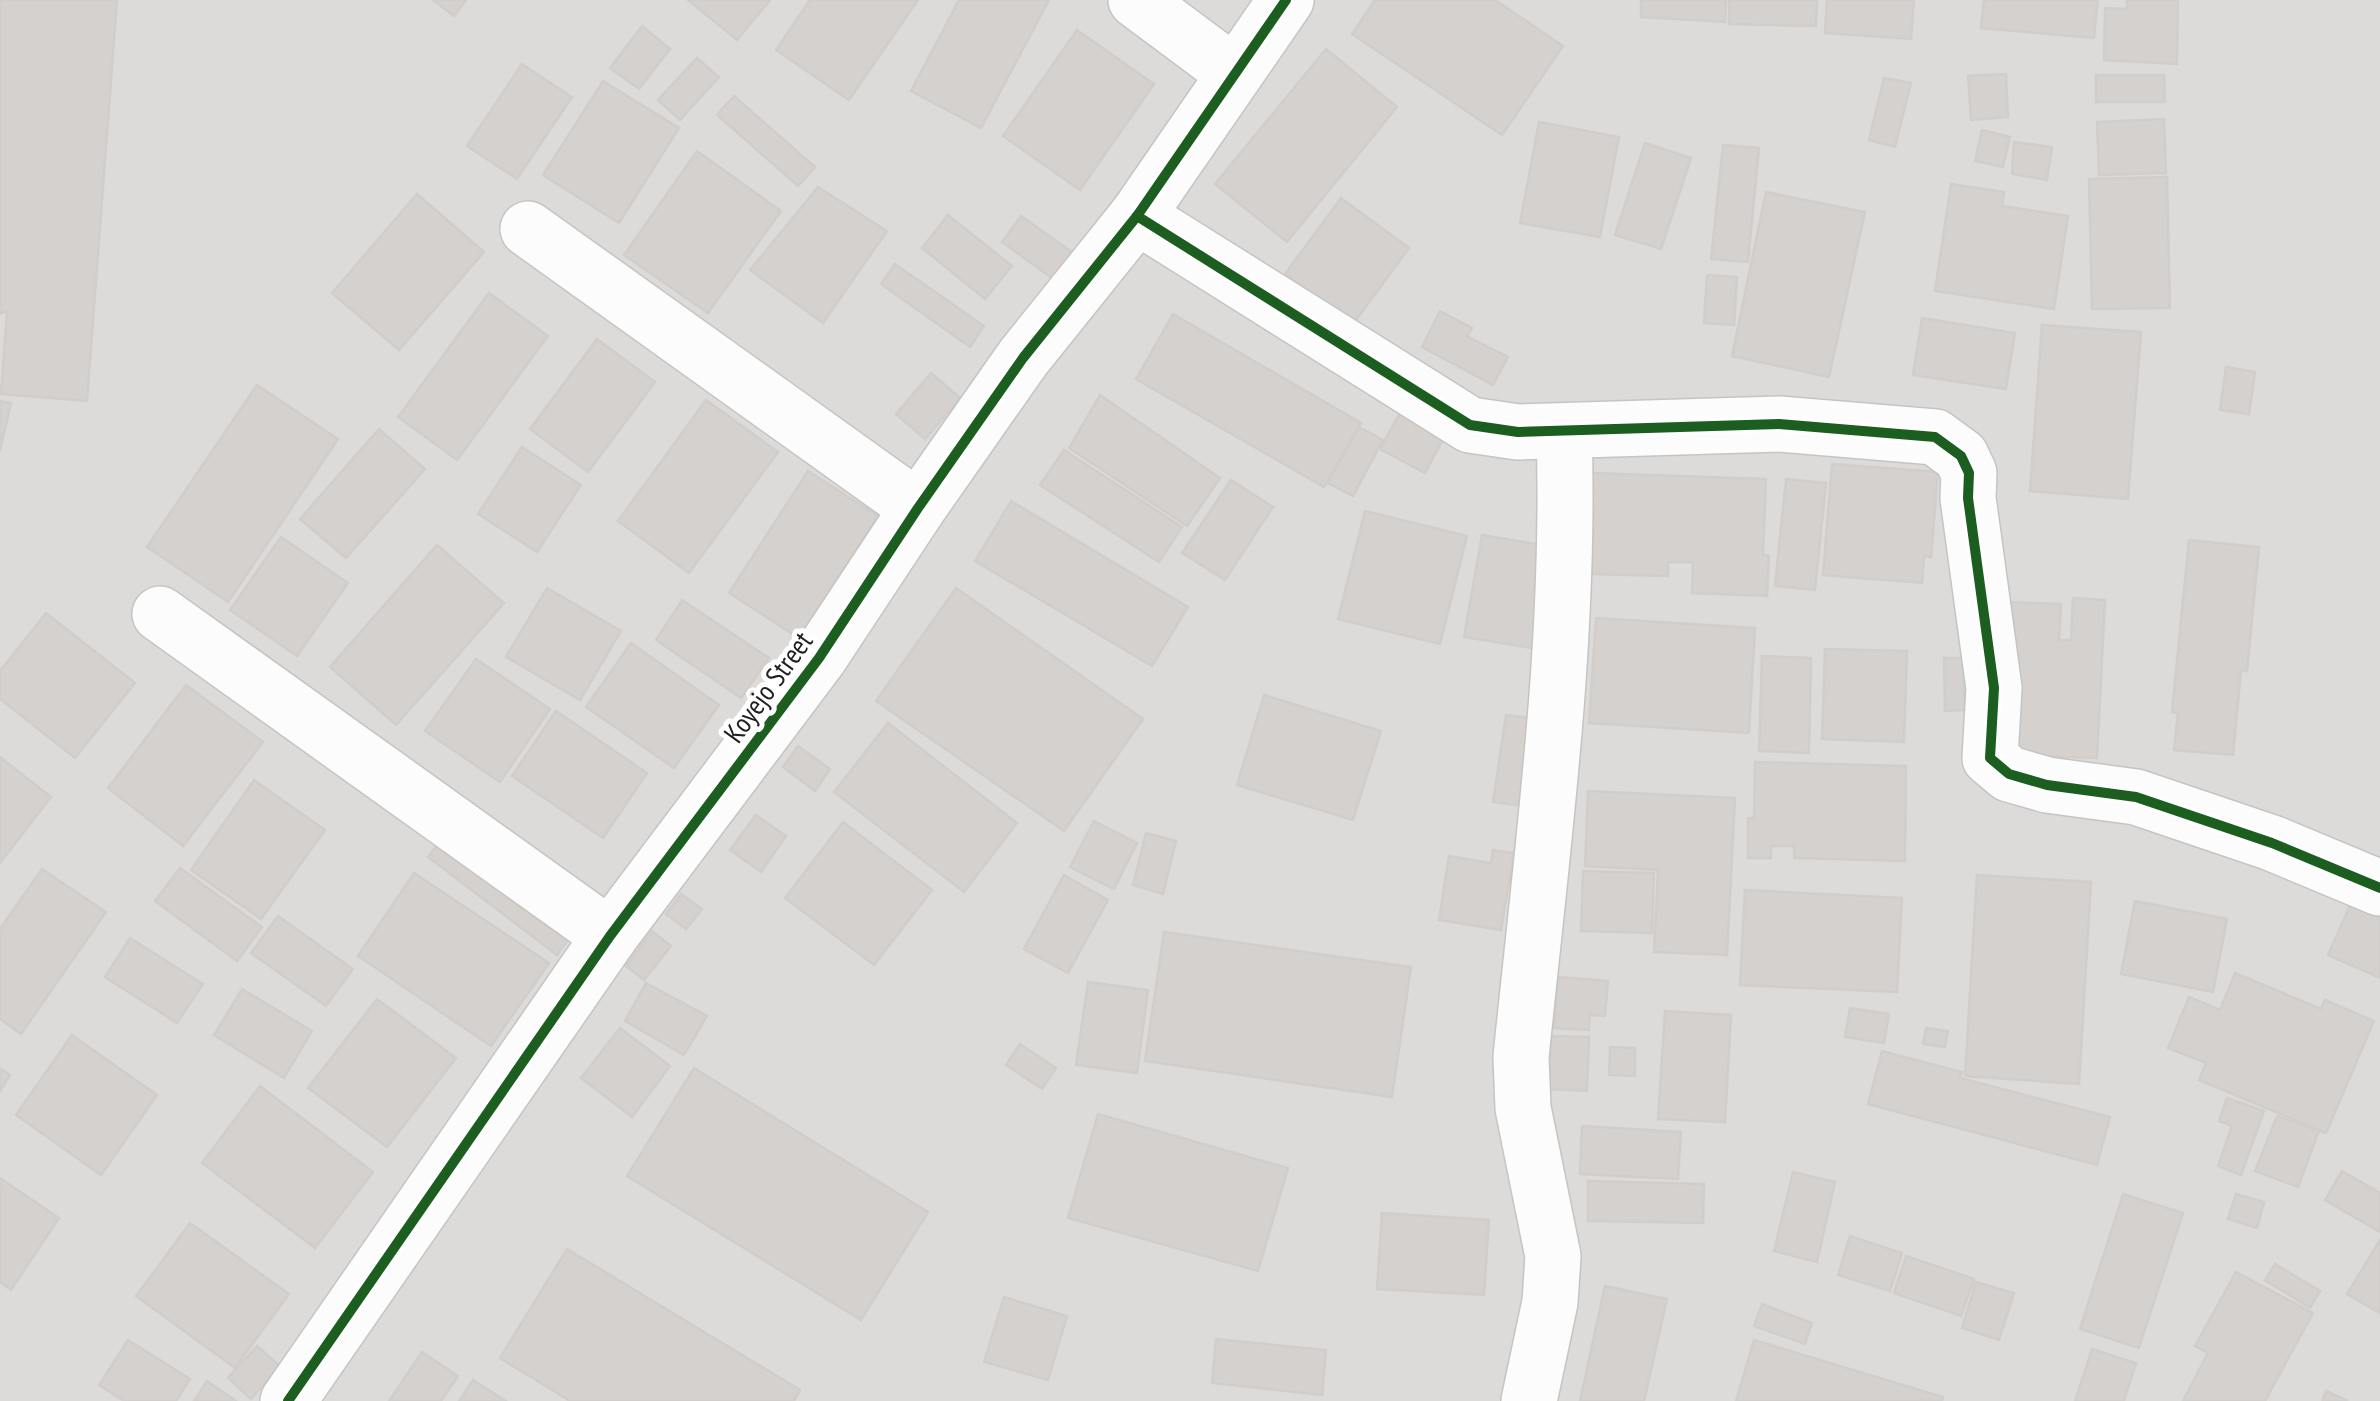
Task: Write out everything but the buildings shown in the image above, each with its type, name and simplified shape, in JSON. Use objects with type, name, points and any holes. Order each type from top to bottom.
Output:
[{"type":"street","points":[[1136,0],[1234,73]]},
{"type":"street","name":"Koyejo Street","points":[[288,1401],[610,936],[819,658],[1024,358],[1137,216],[1286,0]]},
{"type":"street","points":[[1137,216],[1470,425],[1518,432],[1779,424],[1935,437],[1960,456],[1969,473],[1968,498],[1994,688],[1990,758],[2009,774],[2047,785],[2136,797],[2272,843],[2380,888]]},
{"type":"street","points":[[528,229],[918,508]]},
{"type":"street","points":[[1530,1401],[1550,1302],[1553,1256],[1524,1108],[1521,1057],[1564,612],[1564,431]]},
{"type":"street","points":[[160,614],[610,936]]},
{"type":"shaded area","points":[[0,0],[2380,0],[2380,1401],[0,1401]]},
{"type":"cycle path","points":[[288,1401],[610,936],[819,658],[1023,358],[1137,216],[1286,0]]},
{"type":"cycle path","points":[[1137,216],[1470,425],[1518,432],[1779,424],[1935,437],[1961,456],[1969,473],[1968,498],[1994,688],[1990,758],[2009,774],[2047,785],[2136,797],[2272,843],[2380,888]]}]
